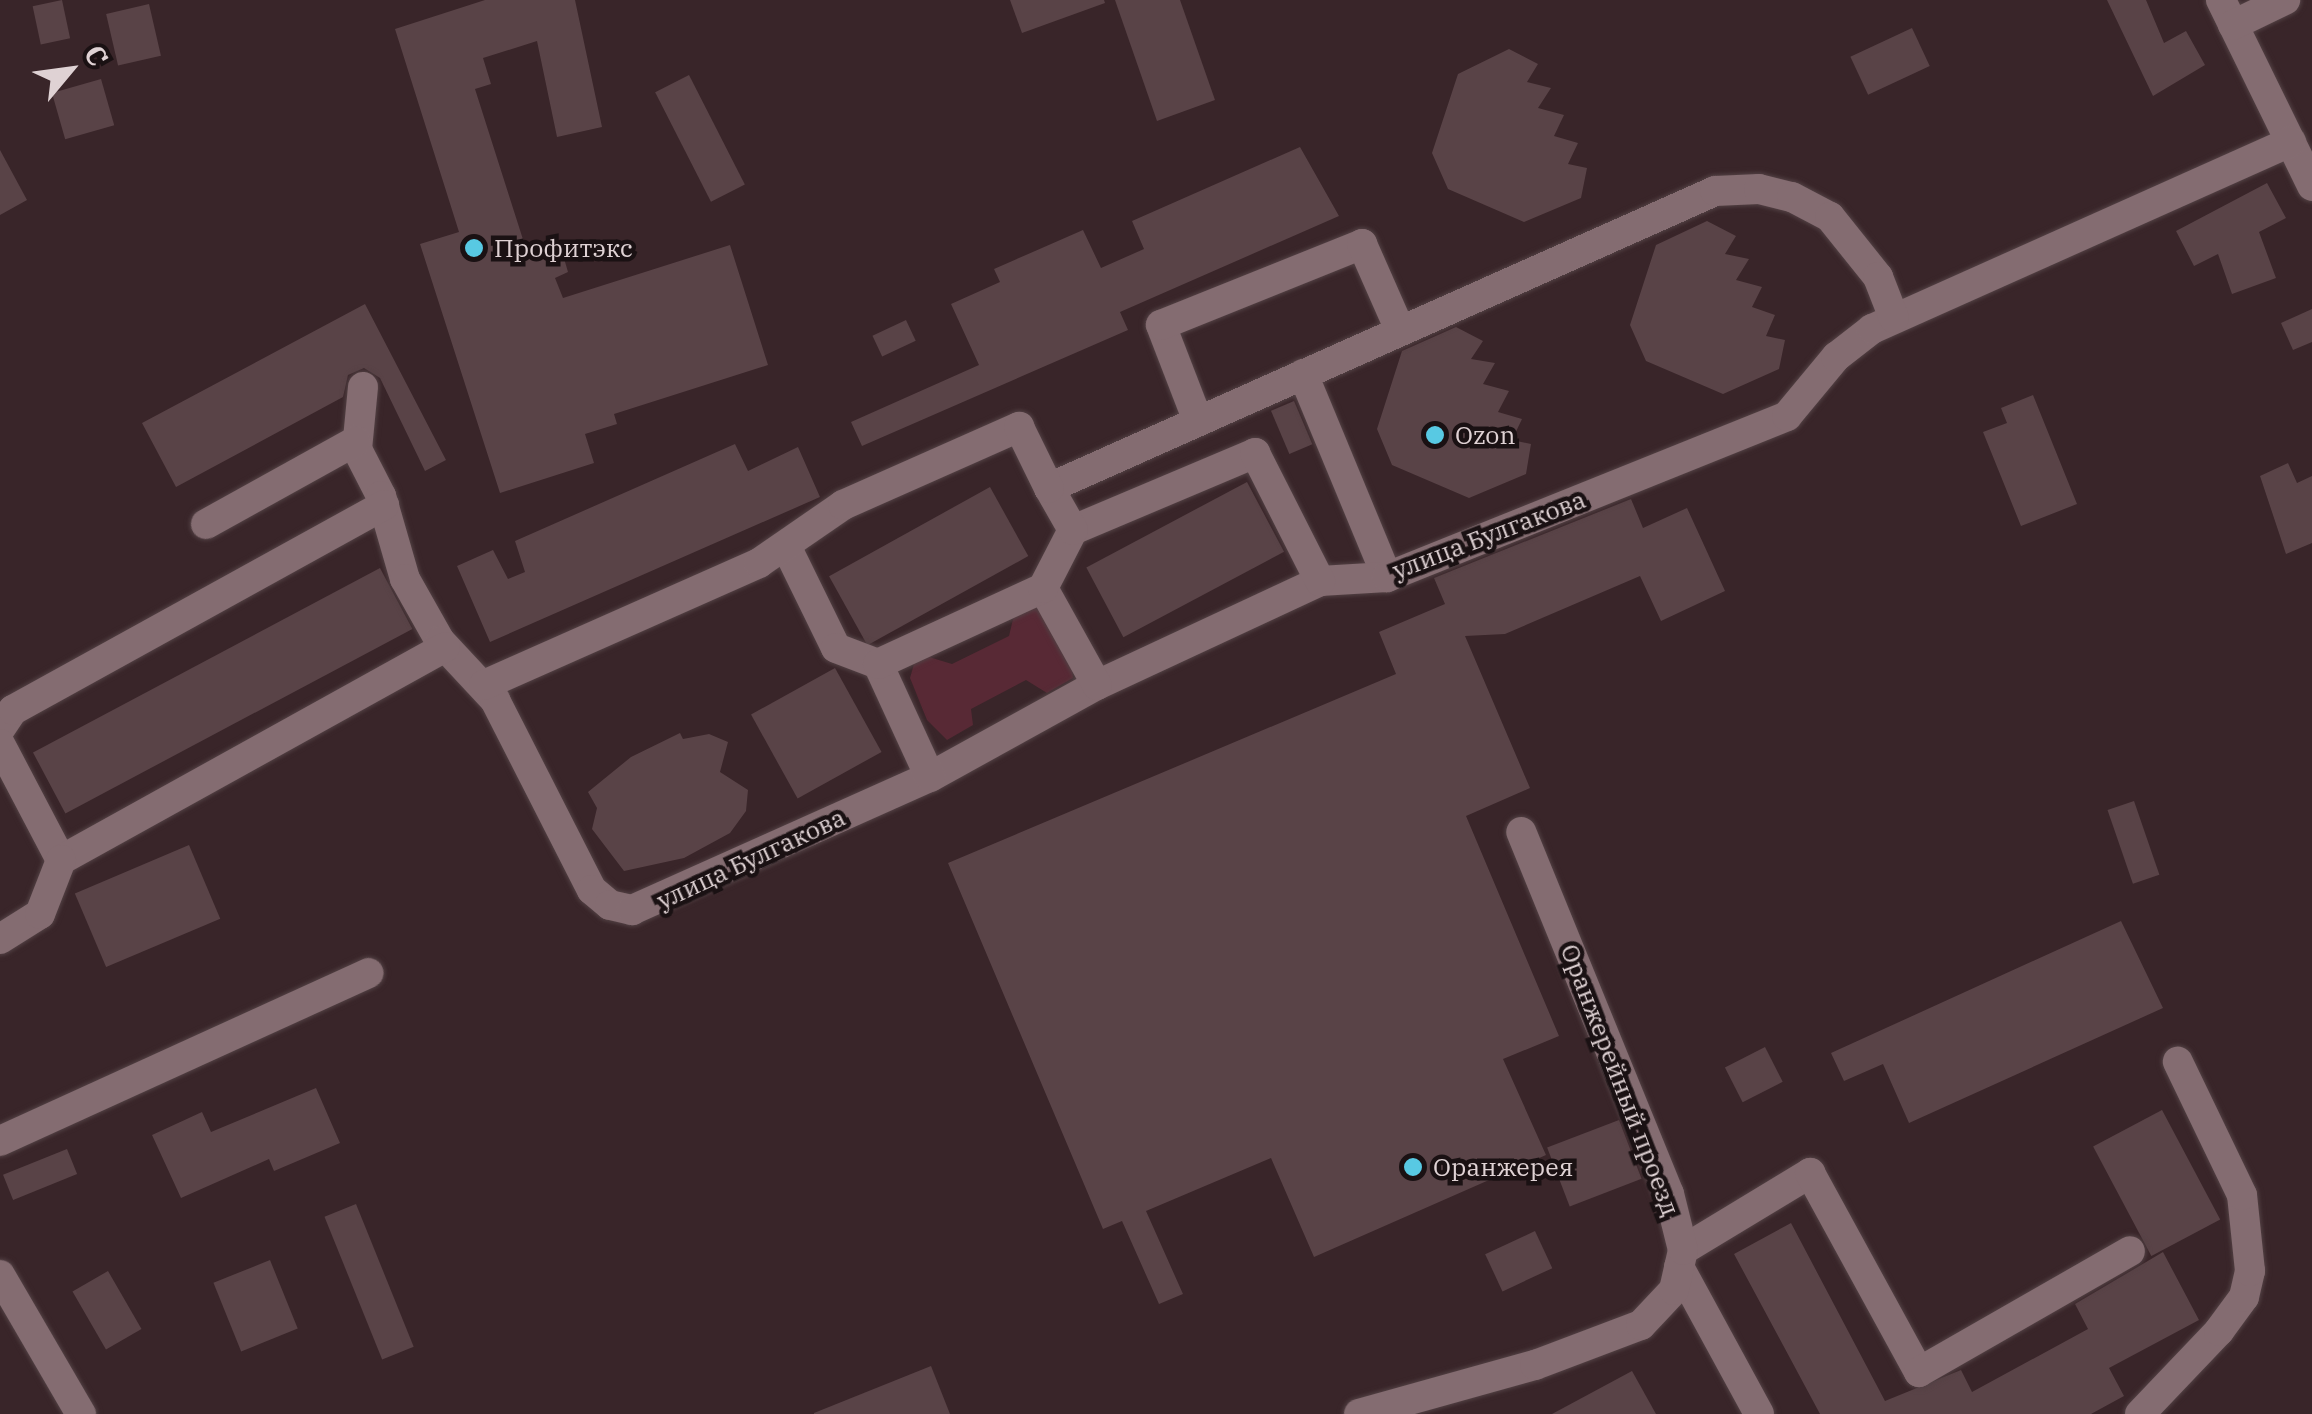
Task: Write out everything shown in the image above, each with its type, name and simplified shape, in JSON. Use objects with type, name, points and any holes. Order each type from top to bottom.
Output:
[{"type":"street","points":[[2284,0],[2227,13],[2312,186]]},
{"type":"street","name":"улица Булгакова","points":[[484,684],[592,890],[610,905],[646,907],[930,777],[1097,686],[1320,582],[1387,577],[1787,416],[1836,357],[1894,318],[2291,142]]},
{"type":"street","points":[[1049,488],[1715,191],[1758,189],[1830,217],[1878,276],[1894,318]]},
{"type":"street","points":[[1198,420],[1161,325],[1362,244],[1400,330]]},
{"type":"street","points":[[1303,374],[1387,577]]},
{"type":"street","points":[[363,388],[356,441],[384,505],[405,579],[445,647],[484,684],[787,548],[843,504],[1018,427],[1072,530]]},
{"type":"street","points":[[206,524],[356,441]]},
{"type":"street","points":[[878,664],[1044,588],[1072,530],[1255,452],[1320,582]]},
{"type":"street","points":[[0,729],[13,710],[384,505]]},
{"type":"street","points":[[787,548],[836,648],[878,664],[930,777]]},
{"type":"street","points":[[1044,588],[1097,686]]},
{"type":"street","points":[[0,939],[40,914],[62,860],[445,647]]},
{"type":"street","points":[[0,744],[62,860]]},
{"type":"street","name":"Оранжерейный проезд","points":[[1521,832],[1669,1194],[1681,1258],[1759,1414]]},
{"type":"street","points":[[0,1140],[369,973]]},
{"type":"street","points":[[2140,1414],[2219,1330],[2244,1296],[2250,1270],[2242,1194],[2178,1062]]},
{"type":"street","points":[[1359,1414],[1535,1365],[1640,1325],[1674,1290],[1681,1258],[1810,1173],[1919,1372],[2130,1251]]},
{"type":"street","points":[[0,1274],[80,1414]]},
{"type":"shaded area","points":[[1026,606],[1038,607],[1072,666],[1073,678],[1047,693],[1026,680],[971,709],[973,725],[947,740],[927,720],[910,678],[914,664],[929,657],[952,664],[1009,636],[1014,615]]},
{"type":"building","points":[[62,0],[70,38],[41,44],[33,6]]},
{"type":"building","name":"Профитэкс","points":[[485,0],[575,0],[602,127],[557,137],[537,41],[483,58],[491,84],[475,89],[527,252],[559,241],[568,272],[555,278],[563,298],[730,245],[768,365],[614,414],[617,424],[585,434],[594,463],[500,493],[420,244],[459,232],[395,29]]},
{"type":"building","points":[[1010,0],[1104,0],[1105,3],[1022,33]]},
{"type":"building","points":[[1115,0],[1180,0],[1215,100],[1157,121]]},
{"type":"building","points":[[2107,0],[2146,0],[2164,43],[2186,31],[2205,65],[2153,96]]},
{"type":"building","points":[[149,4],[161,56],[118,66],[106,14]]},
{"type":"building","points":[[1912,28],[1930,66],[1868,95],[1850,57]]},
{"type":"building","points":[[1509,49],[1538,64],[1527,82],[1551,88],[1538,108],[1564,115],[1554,136],[1578,143],[1568,164],[1587,168],[1581,198],[1524,222],[1448,189],[1432,153],[1458,74]]},
{"type":"building","points":[[689,75],[745,185],[711,202],[655,92]]},
{"type":"building","points":[[101,79],[114,125],[65,139],[52,93]]},
{"type":"building","points":[[1300,147],[1339,216],[1120,312],[1128,330],[862,446],[851,422],[979,365],[951,304],[1000,282],[994,269],[1083,230],[1101,268],[1144,249],[1132,221]]},
{"type":"building","points":[[0,150],[27,200],[0,215]]},
{"type":"building","points":[[2267,183],[2286,218],[2259,232],[2276,278],[2232,294],[2218,254],[2194,266],[2176,231]]},
{"type":"building","points":[[1707,221],[1736,236],[1725,254],[1749,259],[1736,280],[1762,287],[1752,307],[1775,315],[1766,336],[1785,340],[1779,369],[1723,394],[1646,361],[1630,325],[1656,245]]},
{"type":"building","points":[[365,304],[446,460],[425,471],[380,378],[364,368],[348,375],[343,397],[176,487],[142,423]]},
{"type":"building","points":[[2312,309],[2312,342],[2293,350],[2281,323]]},
{"type":"building","points":[[906,320],[916,341],[882,356],[872,336]]},
{"type":"building","points":[[1456,327],[1483,341],[1471,359],[1495,363],[1483,384],[1509,391],[1498,412],[1522,419],[1512,440],[1531,444],[1526,474],[1469,498],[1392,465],[1377,429],[1402,351]]},
{"type":"building","points":[[2033,395],[2077,504],[2021,526],[1983,432],[2007,423],[2001,408]]},
{"type":"building","points":[[1294,401],[1312,444],[1289,454],[1271,411]]},
{"type":"building","points":[[735,444],[748,471],[798,447],[820,497],[490,642],[457,566],[493,550],[508,579],[525,572],[515,541]]},
{"type":"building","points":[[2288,463],[2297,483],[2312,476],[2312,543],[2286,554],[2260,476]]},
{"type":"building","points":[[1247,482],[1284,552],[1123,637],[1086,567]]},
{"type":"building","points":[[990,487],[1028,556],[867,645],[829,576]]},
{"type":"building","points":[[1631,499],[1643,528],[1687,508],[1725,591],[1661,621],[1640,576],[1505,634],[1465,636],[1530,788],[1466,816],[1559,1036],[1503,1059],[1546,1155],[1314,1257],[1271,1158],[1146,1211],[1183,1294],[1159,1304],[1122,1221],[1103,1229],[948,863],[1396,674],[1379,632],[1445,604],[1434,578]]},
{"type":"building","points":[[380,568],[412,629],[65,813],[33,753]]},
{"type":"building","points":[[835,668],[882,752],[798,799],[751,715]]},
{"type":"building","points":[[680,733],[683,739],[709,734],[728,742],[720,772],[748,790],[746,811],[730,833],[684,858],[624,871],[592,829],[597,808],[588,792],[631,757]]},
{"type":"building","points":[[2134,801],[2159,875],[2133,884],[2108,810]]},
{"type":"building","points":[[189,845],[220,919],[106,967],[75,893]]},
{"type":"building","points":[[2121,921],[2163,1008],[1909,1123],[1883,1064],[1844,1081],[1831,1053]]},
{"type":"building","points":[[1765,1047],[1783,1082],[1743,1102],[1725,1067]]},
{"type":"building","points":[[316,1088],[340,1143],[274,1171],[269,1159],[181,1198],[152,1135],[202,1112],[211,1132]]},
{"type":"building","points":[[2162,1110],[2220,1219],[2151,1256],[2093,1147]]},
{"type":"building","points":[[1619,1120],[1642,1179],[1570,1206],[1547,1148]]},
{"type":"building","points":[[67,1149],[77,1174],[13,1200],[3,1175]]},
{"type":"building","points":[[356,1204],[414,1347],[382,1360],[324,1217]]},
{"type":"building","points":[[1791,1223],[1885,1401],[1961,1370],[1972,1392],[2088,1329],[2075,1304],[2163,1252],[2199,1320],[2109,1368],[2124,1396],[2091,1414],[1820,1414],[1734,1254]]},
{"type":"building","points":[[1535,1231],[1552,1268],[1502,1291],[1485,1254]]},
{"type":"building","points":[[270,1260],[298,1329],[241,1351],[213,1283]]},
{"type":"building","points":[[108,1271],[142,1329],[106,1350],[72,1292]]},
{"type":"building","points":[[931,1366],[950,1414],[814,1414],[814,1413]]},
{"type":"building","points":[[1632,1371],[1656,1414],[1552,1414]]},
{"type":"place","name":"Профитэкс","points":[[474,248]]},
{"type":"place","name":"Ozon","points":[[1435,435]]},
{"type":"place","name":"Оранжерея","points":[[1413,1167]]}]
